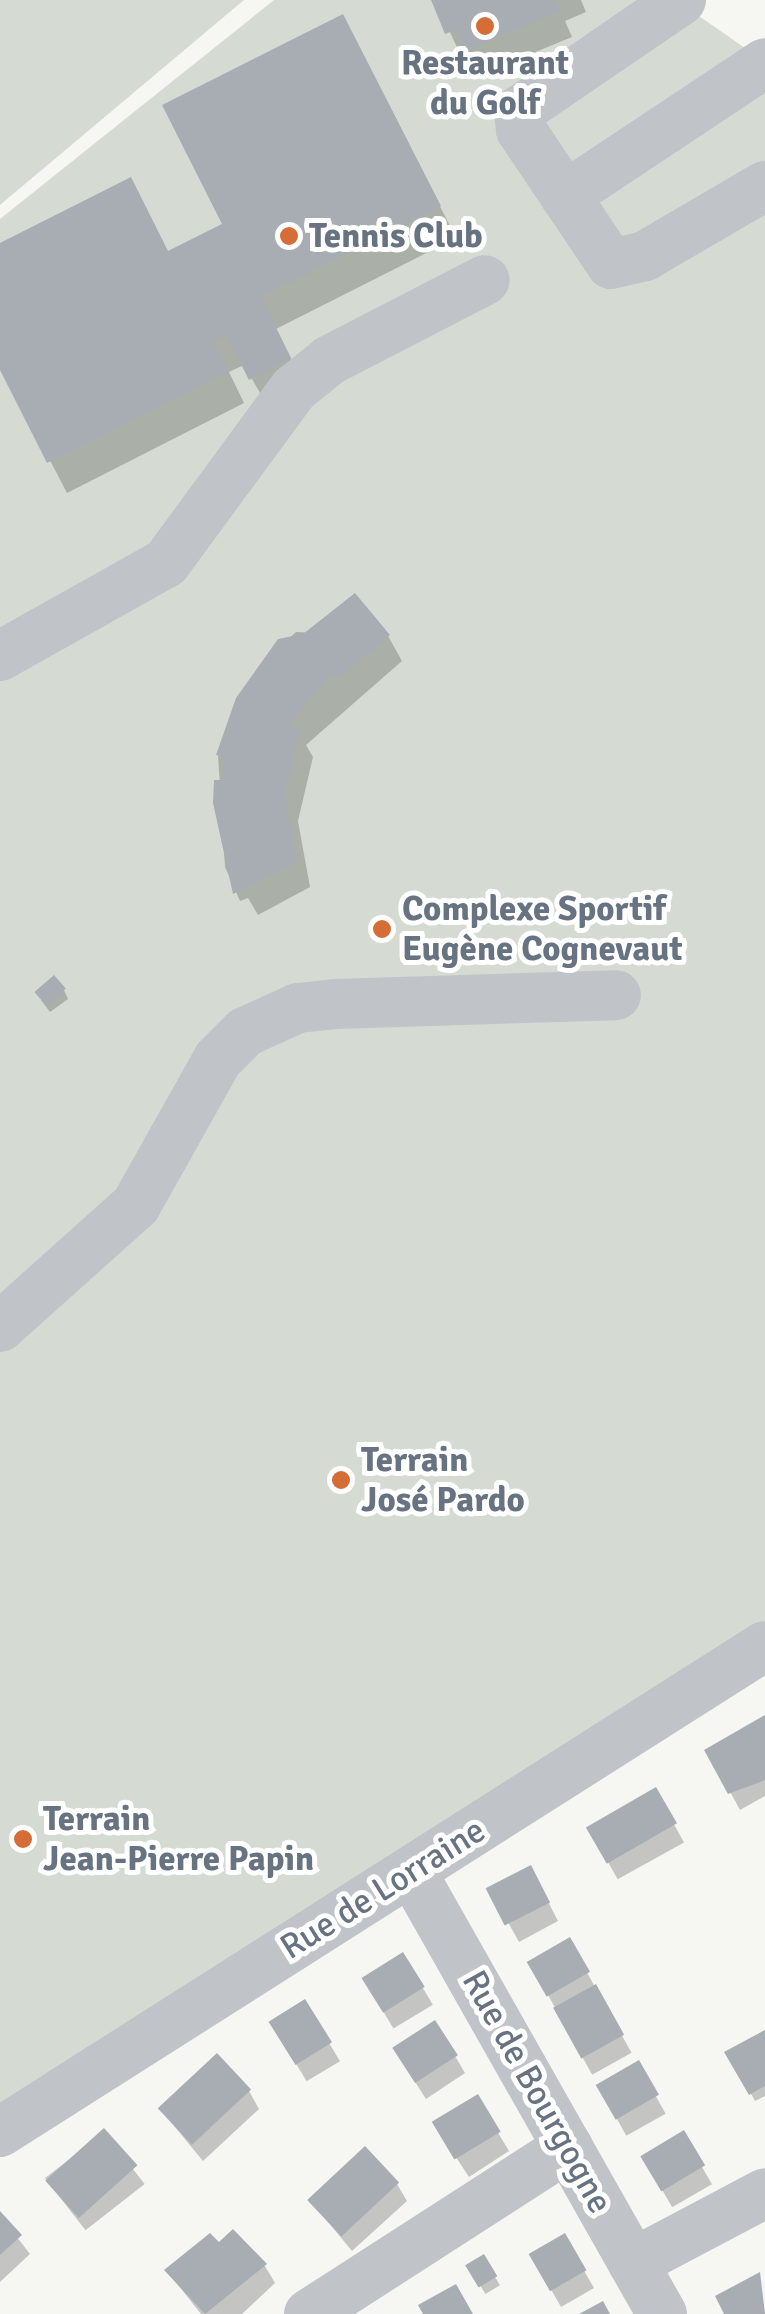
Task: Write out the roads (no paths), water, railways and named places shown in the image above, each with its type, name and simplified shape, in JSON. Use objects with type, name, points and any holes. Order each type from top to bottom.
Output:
[{"type":"street","points":[[681,0],[520,111],[521,130],[611,264],[644,256],[765,186]]},
{"type":"street","points":[[564,196],[765,63]]},
{"type":"street","points":[[0,656],[166,563],[294,388],[330,360],[485,280]]},
{"type":"street","points":[[0,1328],[136,1205],[218,1059],[245,1032],[298,1008],[335,1004],[616,994]]},
{"type":"street","name":"Rue de Lorraine","points":[[0,2132],[765,1646]]},
{"type":"street","name":"Rue de Bourgogne","points":[[411,1871],[662,2314]]},
{"type":"street","points":[[309,2314],[568,2147]]},
{"type":"street","points":[[633,2263],[765,2193]]},
{"type":"place","name":"Restaurant du Golf","points":[[485,26]]},
{"type":"place","name":"Tennis Club","points":[[289,236]]},
{"type":"place","name":"Complexe Sportif Eugène Cognevaut","points":[[382,929]]},
{"type":"place","name":"Terrain José Pardo","points":[[341,1480]]},
{"type":"place","name":"Terrain Jean-Pierre Papin","points":[[23,1839]]}]
